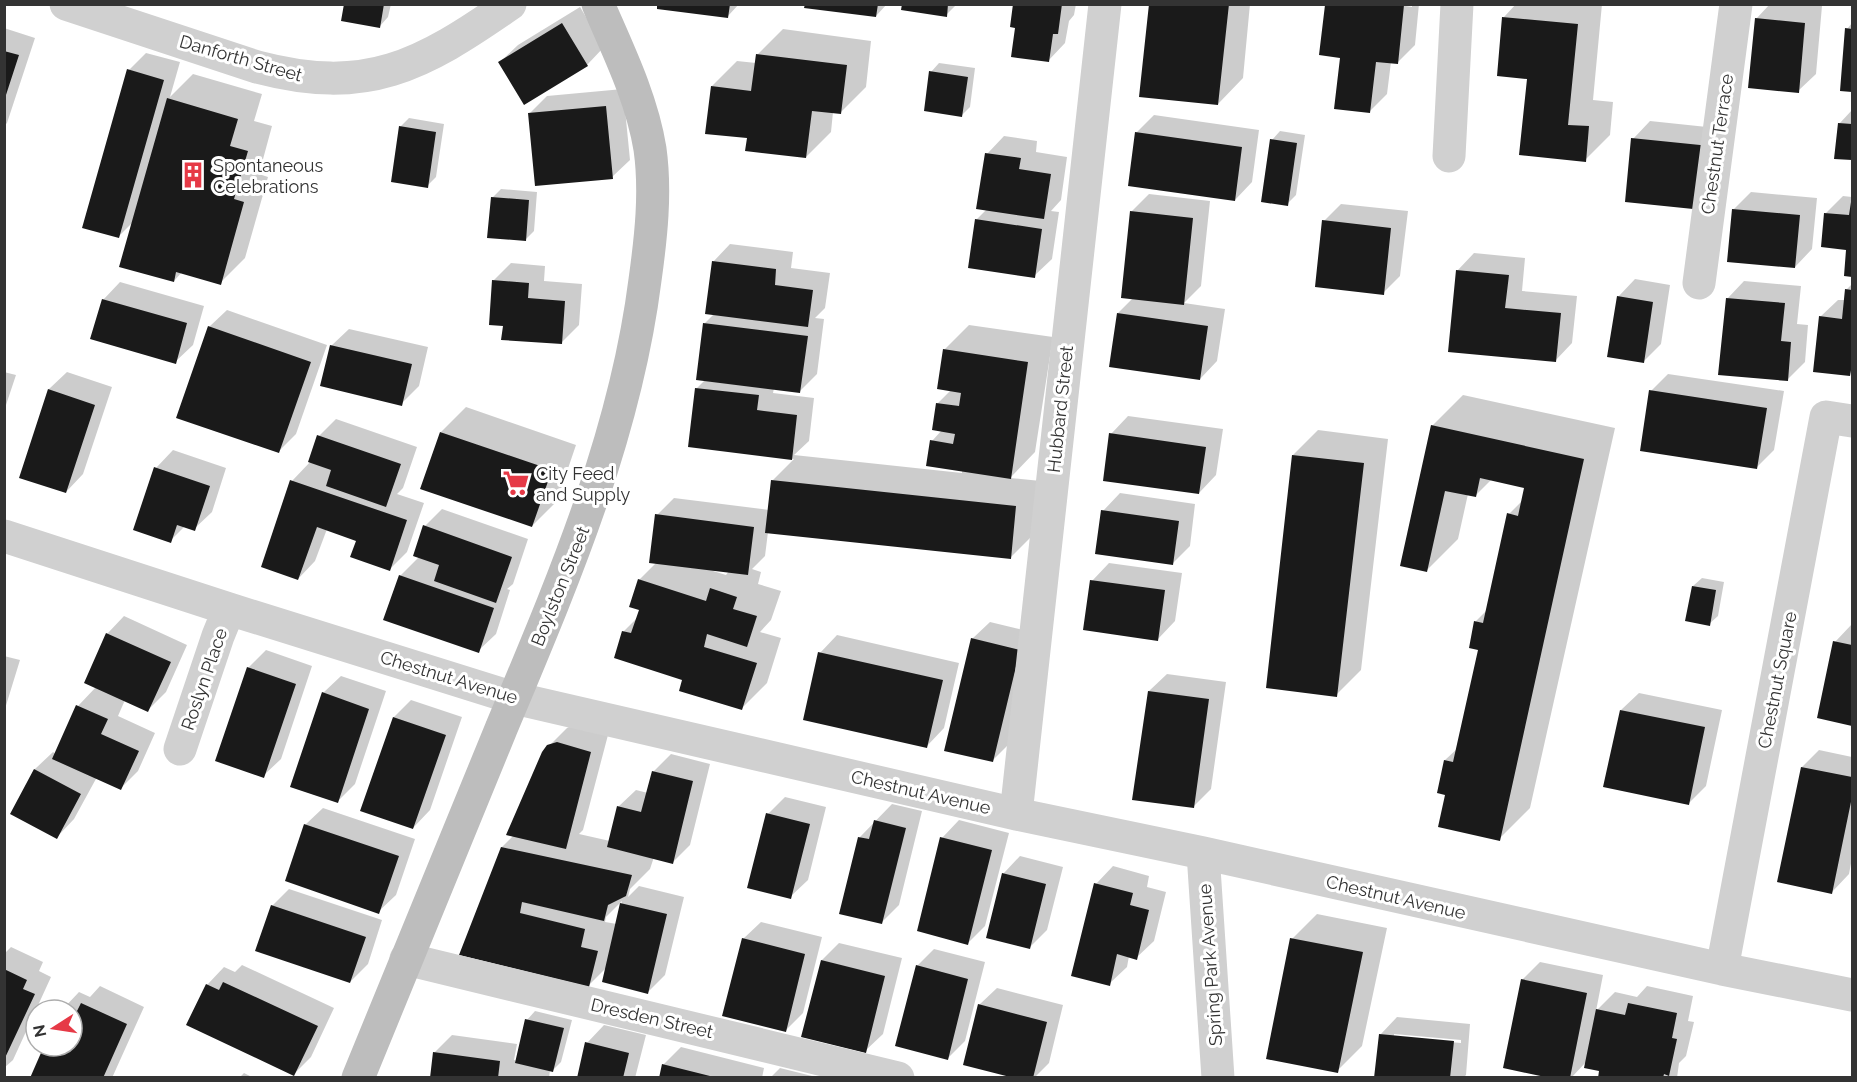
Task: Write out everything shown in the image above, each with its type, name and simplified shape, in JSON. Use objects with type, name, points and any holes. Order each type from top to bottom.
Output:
[{"type":"street","name":"Danforth Street","points":[[66,4],[257,67],[282,73],[332,79],[362,77],[390,71],[414,62],[464,36],[510,4]]},
{"type":"street","name":"Boylston Street","points":[[358,1077],[587,518],[626,390],[647,263],[652,181],[650,148],[631,83],[598,4]]},
{"type":"street","name":"Hubbard Street","points":[[1016,814],[1105,4]]},
{"type":"street","points":[[1449,156],[1457,4]]},
{"type":"street","name":"Chestnut Terrace","points":[[1699,283],[1736,4]]},
{"type":"street","name":"Chestnut Square","points":[[1722,969],[1826,417],[1852,421]]},
{"type":"street","name":"Chestnut Avenue","points":[[4,536],[514,698],[1016,814],[1722,969],[1852,995]]},
{"type":"street","name":"Roslyn Place","points":[[180,749],[229,609]]},
{"type":"street","name":"Spring Park Avenue","points":[[1203,854],[1218,1077]]},
{"type":"street","name":"Dresden Street","points":[[406,959],[898,1077]]},
{"type":"building","points":[[344,4],[384,4],[380,28],[341,21]]},
{"type":"building","points":[[657,4],[730,4],[728,18],[657,9]]},
{"type":"building","points":[[805,4],[878,4],[876,17],[804,8]]},
{"type":"building","points":[[902,4],[948,4],[947,17],[901,10]]},
{"type":"building","points":[[1013,4],[1062,4],[1058,34],[1053,34],[1049,62],[1011,57],[1015,28],[1010,27]]},
{"type":"building","points":[[1149,4],[1229,4],[1218,105],[1139,97]]},
{"type":"building","points":[[1325,5],[1404,5],[1398,64],[1376,62],[1370,113],[1334,109],[1340,58],[1319,55]]},
{"type":"building","points":[[1502,17],[1578,24],[1568,125],[1589,126],[1586,162],[1519,155],[1527,79],[1497,76]]},
{"type":"building","points":[[1755,18],[1805,23],[1799,93],[1748,88]]},
{"type":"building","points":[[562,23],[588,66],[524,105],[498,62]]},
{"type":"building","points":[[1845,28],[1852,29],[1852,92],[1840,91]]},
{"type":"building","points":[[4,51],[19,55],[5,98],[4,98]]},
{"type":"building","points":[[756,54],[847,65],[841,114],[812,111],[806,158],[745,151],[747,138],[705,134],[711,86],[751,91]]},
{"type":"building","points":[[127,69],[164,80],[119,238],[82,228]]},
{"type":"building","points":[[929,71],[968,77],[962,117],[924,111]]},
{"type":"building","name":"Spontaneous Celebrations","points":[[167,98],[238,119],[230,146],[248,151],[234,199],[244,202],[221,285],[176,272],[174,282],[119,267]]},
{"type":"building","points":[[606,106],[613,179],[535,186],[528,113]]},
{"type":"building","points":[[1838,123],[1852,124],[1852,160],[1834,159]]},
{"type":"building","points":[[399,126],[436,132],[428,188],[391,182]]},
{"type":"building","points":[[1135,132],[1242,147],[1235,201],[1128,186]]},
{"type":"building","points":[[1631,138],[1710,146],[1703,210],[1625,202]]},
{"type":"building","points":[[1270,139],[1297,143],[1288,206],[1261,202]]},
{"type":"building","points":[[985,153],[1021,158],[1019,169],[1051,174],[1044,219],[976,209]]},
{"type":"building","points":[[491,197],[529,200],[526,241],[487,238]]},
{"type":"building","points":[[1851,202],[1852,277],[1844,276],[1846,250],[1821,247],[1824,213],[1849,215]]},
{"type":"building","points":[[1732,209],[1800,215],[1795,268],[1727,262]]},
{"type":"building","points":[[1130,211],[1193,218],[1184,305],[1121,298]]},
{"type":"building","points":[[975,219],[1042,229],[1035,278],[968,268]]},
{"type":"building","points":[[1322,220],[1391,228],[1384,295],[1315,287]]},
{"type":"building","points":[[712,261],[776,269],[775,285],[813,290],[808,327],[705,314]]},
{"type":"building","points":[[1456,270],[1509,275],[1505,308],[1561,313],[1556,362],[1448,352]]},
{"type":"building","points":[[492,280],[529,283],[528,298],[565,301],[562,344],[501,340],[503,326],[489,325]]},
{"type":"building","points":[[1845,289],[1852,290],[1850,376],[1813,372],[1819,316],[1842,319]]},
{"type":"building","points":[[1617,296],[1653,302],[1644,363],[1607,357]]},
{"type":"building","points":[[1726,298],[1785,303],[1781,341],[1791,342],[1788,381],[1718,375]]},
{"type":"building","points":[[102,299],[187,323],[176,364],[90,339]]},
{"type":"building","points":[[1117,313],[1208,326],[1200,380],[1109,367]]},
{"type":"building","points":[[703,323],[808,336],[800,393],[696,380]]},
{"type":"building","points":[[208,326],[311,362],[279,453],[176,418]]},
{"type":"building","points":[[330,345],[412,364],[402,406],[320,386]]},
{"type":"building","points":[[943,349],[1028,362],[1011,479],[926,466],[930,440],[953,444],[955,434],[932,430],[936,403],[959,406],[961,393],[937,389]]},
{"type":"building","points":[[695,388],[759,395],[757,410],[797,415],[792,460],[688,447]]},
{"type":"building","points":[[48,389],[95,405],[66,493],[19,478]]},
{"type":"building","points":[[1649,390],[1767,408],[1757,469],[1640,451]]},
{"type":"building","points":[[1431,425],[1584,459],[1500,841],[1438,827],[1445,795],[1437,793],[1444,760],[1453,762],[1478,650],[1469,648],[1474,621],[1483,623],[1507,513],[1518,516],[1524,488],[1480,478],[1476,497],[1445,491],[1427,572],[1400,566]]},
{"type":"building","points":[[440,432],[552,470],[532,527],[420,489]]},
{"type":"building","points":[[1109,433],[1206,447],[1199,494],[1103,481]]},
{"type":"building","points":[[317,435],[401,464],[386,507],[326,486],[331,470],[308,462]]},
{"type":"building","points":[[1292,455],[1364,463],[1337,697],[1266,688]]},
{"type":"building","points":[[154,467],[210,486],[195,531],[177,525],[171,543],[133,530]]},
{"type":"building","points":[[290,480],[407,520],[390,571],[350,557],[356,541],[317,527],[298,580],[261,567]]},
{"type":"building","points":[[771,480],[1016,506],[1011,559],[765,533]]},
{"type":"building","points":[[1101,510],[1179,521],[1173,565],[1095,554]]},
{"type":"building","points":[[655,514],[754,527],[748,575],[649,563]]},
{"type":"building","points":[[423,525],[512,557],[496,603],[434,581],[439,565],[413,556]]},
{"type":"building","points":[[399,575],[494,608],[479,653],[383,620]]},
{"type":"building","points":[[638,579],[706,601],[710,588],[737,597],[733,609],[757,616],[747,647],[707,634],[704,647],[757,663],[742,710],[679,691],[682,680],[614,658],[622,631],[631,633],[639,610],[629,607]]},
{"type":"building","points":[[1090,580],[1165,590],[1158,641],[1083,630]]},
{"type":"building","points":[[1692,586],[1716,590],[1710,626],[1685,621]]},
{"type":"building","points":[[106,633],[171,662],[148,712],[84,683]]},
{"type":"building","points":[[971,638],[1020,650],[993,762],[944,751]]},
{"type":"building","points":[[1833,641],[1852,645],[1852,726],[1817,718]]},
{"type":"building","points":[[818,652],[943,680],[927,748],[803,720]]},
{"type":"building","points":[[247,667],[296,684],[264,778],[215,761]]},
{"type":"building","points":[[1148,691],[1209,699],[1194,808],[1132,800]]},
{"type":"building","points":[[322,692],[369,709],[338,803],[290,787]]},
{"type":"building","points":[[76,705],[108,719],[101,734],[139,751],[121,790],[52,759]]},
{"type":"building","points":[[1620,710],[1705,727],[1689,805],[1603,787]]},
{"type":"building","points":[[393,717],[446,735],[413,829],[360,811]]},
{"type":"building","points":[[557,742],[591,752],[566,849],[506,835],[542,752],[547,745]]},
{"type":"building","points":[[1801,767],[1852,777],[1852,797],[1832,894],[1777,882]]},
{"type":"building","points":[[34,769],[81,794],[57,839],[10,814]]},
{"type":"building","points":[[652,771],[693,781],[673,864],[607,847],[617,806],[641,812]]},
{"type":"building","points":[[766,813],[810,824],[791,899],[747,888]]},
{"type":"building","points":[[874,820],[906,828],[882,924],[839,914],[858,837],[869,839]]},
{"type":"building","points":[[304,824],[399,856],[379,914],[285,881]]},
{"type":"building","points":[[940,837],[992,850],[968,945],[917,931]]},
{"type":"building","points":[[501,847],[632,875],[626,896],[608,905],[604,921],[522,902],[520,913],[585,929],[581,947],[598,951],[589,987],[459,955]]},
{"type":"building","points":[[1002,873],[1046,884],[1030,949],[986,938]]},
{"type":"building","points":[[1094,883],[1133,893],[1130,905],[1149,910],[1137,960],[1117,954],[1110,986],[1071,976]]},
{"type":"building","points":[[620,903],[667,914],[648,994],[602,982]]},
{"type":"building","points":[[271,905],[366,937],[350,983],[255,951]]},
{"type":"building","points":[[742,938],[805,954],[786,1032],[722,1016]]},
{"type":"building","points":[[1290,938],[1363,952],[1338,1073],[1266,1059]]},
{"type":"building","points":[[821,960],[885,976],[866,1053],[801,1037]]},
{"type":"building","points":[[916,965],[968,979],[948,1060],[895,1046]]},
{"type":"building","points":[[4,969],[27,980],[23,989],[35,994],[33,998],[24,998],[24,1017],[4,1060]]},
{"type":"building","points":[[1521,979],[1587,993],[1570,1078],[1550,1078],[1503,1068]]},
{"type":"building","points":[[223,982],[318,1026],[294,1076],[186,1025],[206,984],[219,990]]},
{"type":"building","points":[[1628,1003],[1677,1013],[1672,1038],[1677,1039],[1669,1076],[1664,1074],[1663,1078],[1598,1078],[1599,1071],[1584,1068],[1596,1009],[1625,1015]]},
{"type":"building","points":[[84,1004],[127,1024],[103,1078],[30,1078],[39,1058],[84,1058]]},
{"type":"building","points":[[978,1004],[1047,1022],[1033,1078],[1014,1078],[963,1065]]},
{"type":"building","points":[[525,1019],[564,1028],[553,1072],[515,1063]]},
{"type":"building","points":[[1379,1034],[1454,1041],[1450,1078],[1374,1078]]},
{"type":"building","points":[[585,1042],[629,1053],[623,1078],[577,1078]]},
{"type":"building","points":[[433,1052],[500,1061],[498,1078],[430,1078]]},
{"type":"building","points":[[662,1064],[714,1077],[714,1078],[659,1078]]},
{"type":"place","name":"Spontaneous Celebrations","points":[[193,175]]},
{"type":"place","name":"City Feed and Supply","points":[[516,483]]}]
